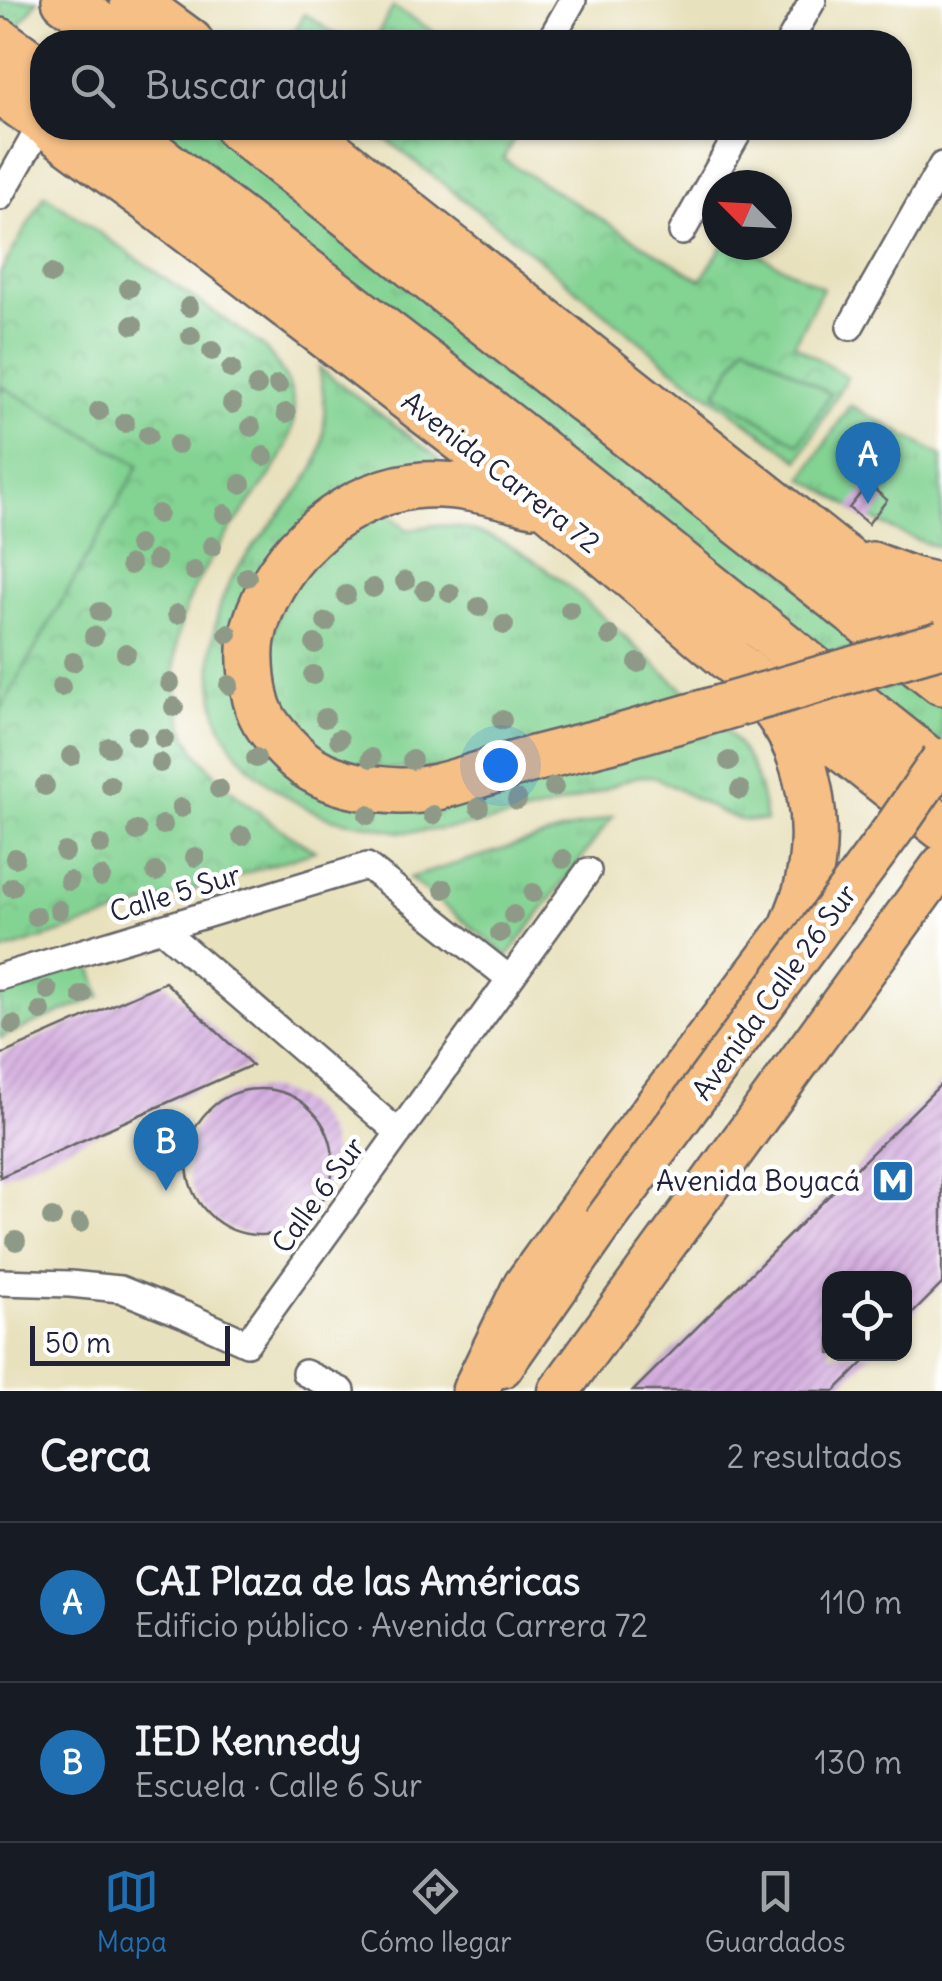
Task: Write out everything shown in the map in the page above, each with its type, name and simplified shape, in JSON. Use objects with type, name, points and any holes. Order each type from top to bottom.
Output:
[{"type":"highway","points":[[64,0],[107,30]]},
{"type":"highway","points":[[133,0],[174,30]]},
{"type":"highway","points":[[0,42],[30,63]]},
{"type":"highway","points":[[0,91],[30,113]]},
{"type":"highway","name":"Avenida Carrera 72","points":[[67,140],[552,508],[735,664],[942,827]]},
{"type":"highway","name":"Avenida Carrera 72","points":[[135,140],[530,443],[942,771]]},
{"type":"highway","points":[[253,140],[942,682]]},
{"type":"highway","points":[[315,140],[942,632]]},
{"type":"highway","points":[[153,203],[264,240]]},
{"type":"highway","points":[[552,508],[458,486],[416,486],[391,490],[355,504],[329,522],[282,571],[261,608],[252,641],[252,676],[261,714],[283,744],[310,769],[350,784],[402,791],[426,789],[942,644]]},
{"type":"highway","points":[[836,552],[942,587]]},
{"type":"highway","points":[[474,1391],[526,1288],[792,929],[806,892],[813,826],[806,778],[795,745],[777,711],[735,664]]},
{"type":"main road","name":"Avenida Calle 26 Sur","points":[[486,1391],[603,1223],[942,759]]},
{"type":"main road","points":[[559,1391],[942,865]]},
{"type":"street","points":[[556,30],[573,0]]},
{"type":"street","points":[[796,30],[813,0]]},
{"type":"street","points":[[0,197],[32,140]]},
{"type":"street","points":[[682,232],[734,140]]},
{"type":"street","points":[[850,327],[942,165]]},
{"type":"street","name":"Calle 5 Sur","points":[[0,977],[367,866],[510,979]]},
{"type":"street","name":"Calle 6 Sur","points":[[0,1282],[120,1289],[247,1343],[588,872]]},
{"type":"street","points":[[162,928],[399,1133]]},
{"type":"street","points":[[305,1373],[342,1391]]},
{"type":"green space","points":[[0,0],[38,0],[13,34],[0,25]]},
{"type":"green space","points":[[393,7],[431,30],[380,30]]},
{"type":"green space","points":[[305,14],[329,30],[295,30]]},
{"type":"green space","points":[[156,140],[229,140],[643,460],[942,696],[942,754]]},
{"type":"green space","points":[[387,140],[514,140],[503,159],[701,280],[714,260],[770,260],[823,288],[794,344],[847,377],[799,460],[675,370]]},
{"type":"green space","points":[[45,195],[264,347],[288,382],[294,408],[290,437],[268,479],[198,581],[180,627],[175,677],[185,731],[196,751],[225,784],[315,851],[0,952],[0,273]]},
{"type":"green space","points":[[746,343],[830,394],[799,444],[716,393]]},
{"type":"green space","points":[[319,368],[441,460],[384,472],[239,617],[319,790],[720,723],[752,768],[766,821],[740,820],[655,777],[641,776],[562,804],[504,819],[400,832],[315,812],[254,771],[230,743],[216,710],[212,672],[215,628],[235,573],[315,465],[324,424]]},
{"type":"green space","points":[[3,387],[139,465],[2,707],[0,392]]},
{"type":"green space","points":[[850,405],[942,456],[942,548],[888,527],[803,478]]},
{"type":"green space","points":[[379,505],[407,530],[437,525],[463,528],[512,547],[556,577],[696,701],[448,769],[342,769],[288,731],[266,655],[288,584]]},
{"type":"green space","points":[[613,816],[508,956],[409,878]]},
{"type":"green space","points":[[89,960],[101,996],[0,1038],[0,990]]},
{"type":"building","points":[[868,484],[887,500],[868,524],[849,508]]},
{"type":"building","points":[[165,982],[252,1065],[0,1177],[0,1055]]},
{"type":"building","name":"Avenida Boyacá","points":[[942,1083],[942,1284],[912,1314],[912,1271],[822,1271],[822,1361],[865,1361],[835,1391],[633,1391]]},
{"type":"building","points":[[260,1089],[288,1095],[312,1110],[327,1134],[333,1162],[327,1190],[312,1214],[288,1229],[260,1235],[232,1229],[208,1214],[193,1190],[187,1162],[193,1134],[208,1110],[232,1095]]},
{"type":"place","name":"CAI Plaza de las Américas","points":[[868,504]]},
{"type":"place","name":"Avenida Boyacá","points":[[893,1181]]},
{"type":"place","name":"IED Kennedy","points":[[166,1191]]}]
